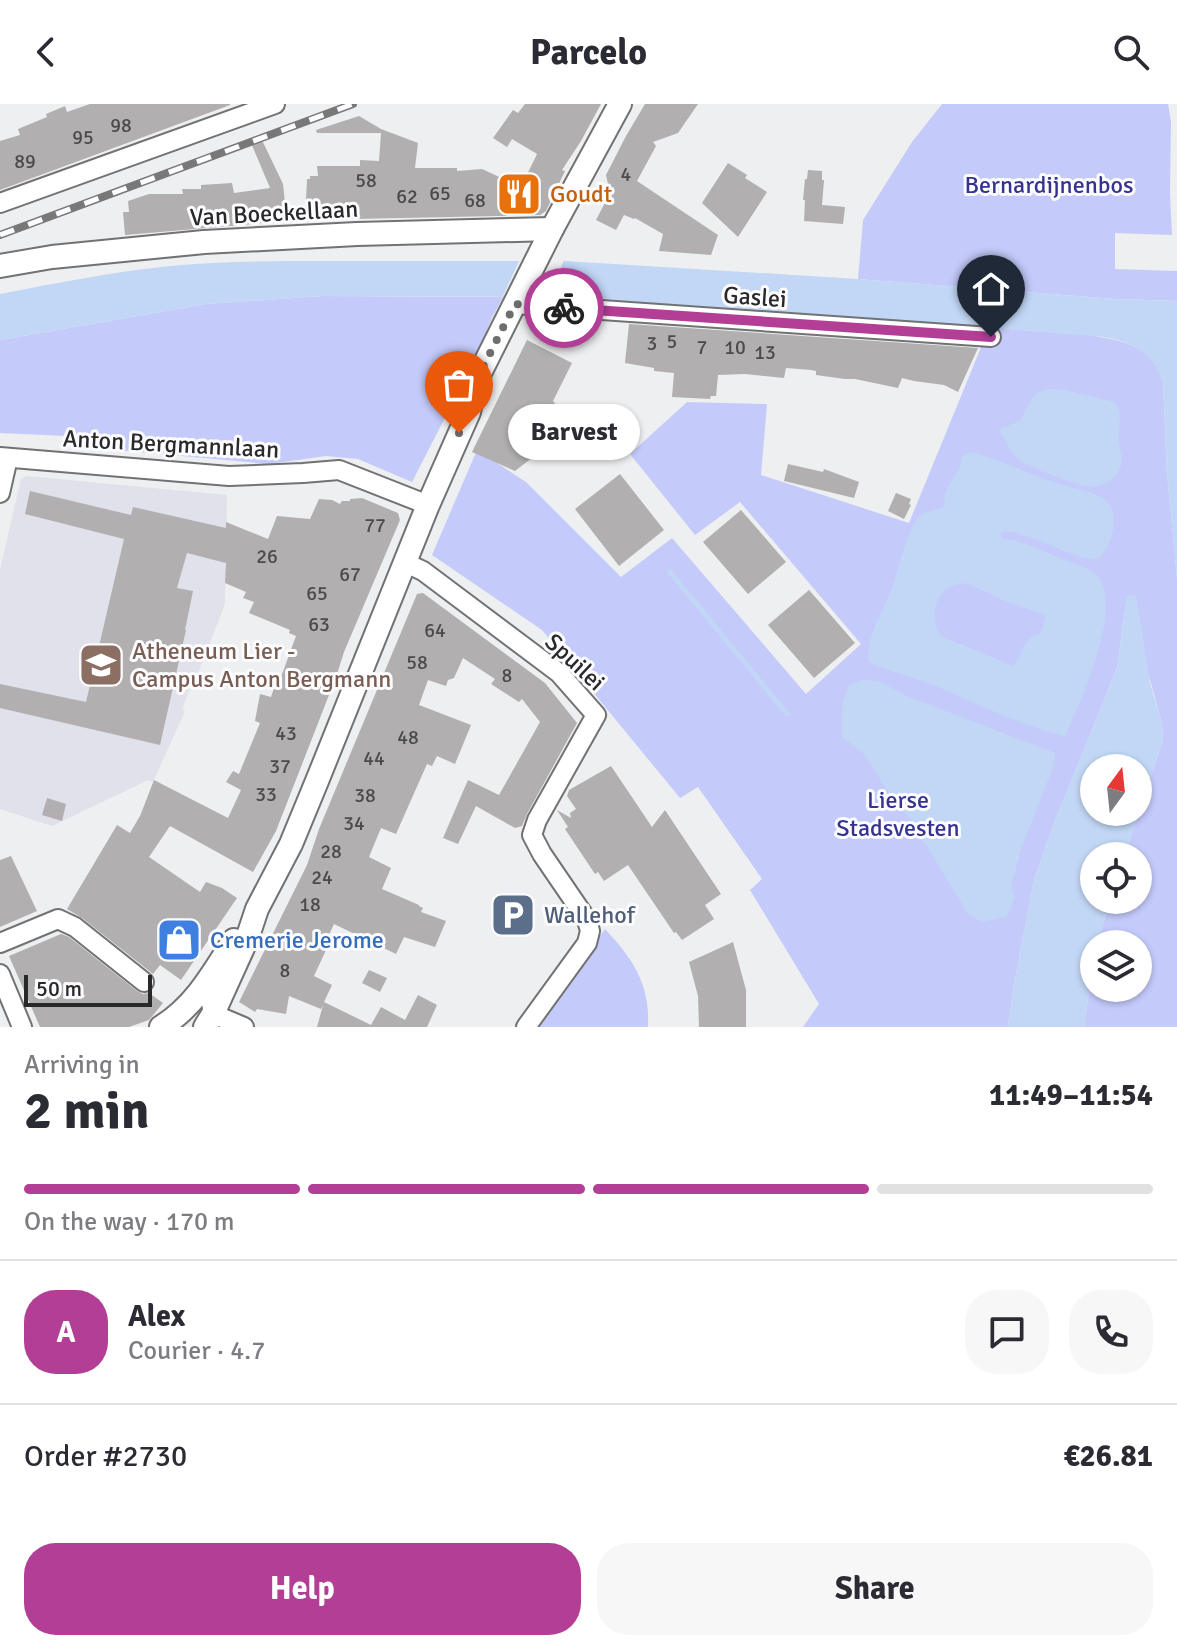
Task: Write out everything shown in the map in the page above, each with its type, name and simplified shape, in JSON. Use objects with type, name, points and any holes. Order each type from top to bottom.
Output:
[{"type":"street","points":[[0,203],[275,104]]},
{"type":"street","points":[[209,1021],[247,939],[257,909],[291,844],[428,505],[469,412],[477,379],[552,229],[620,104]]},
{"type":"street","name":"Van Boeckellaan","points":[[0,266],[52,257],[204,242],[552,229]]},
{"type":"street","name":"Gaslei","points":[[516,301],[991,337]]},
{"type":"street","points":[[0,493],[4,458]]},
{"type":"street","name":"Anton Bergmannlaan","points":[[4,458],[229,476],[339,470],[428,505]]},
{"type":"street","name":"Spuilei","points":[[406,563],[423,571],[559,673],[596,715],[537,820],[532,835],[587,920],[590,931],[587,943],[526,1027]]},
{"type":"street","points":[[176,1021],[209,980],[242,926],[257,909]]},
{"type":"street","points":[[0,943],[58,919],[75,927],[144,982]]},
{"type":"street","points":[[0,974],[22,1027]]},
{"type":"street","points":[[209,980],[209,1021]]},
{"type":"street","points":[[209,1021],[244,1027]]},
{"type":"shaded area","points":[[325,261],[565,261],[1177,301],[1177,578],[1167,473],[1163,381],[1145,353],[1119,340],[552,297],[322,296],[206,304],[0,340],[0,294],[170,266]]},
{"type":"shaded area","points":[[1049,389],[1114,402],[1117,406],[1121,463],[1117,474],[1109,481],[1091,486],[1069,481],[1032,467],[1012,452],[1000,432],[1002,428],[1020,421],[1034,396]]},
{"type":"shaded area","points":[[971,452],[1093,493],[1103,498],[1111,508],[1113,531],[1098,559],[1074,554],[1027,536],[1003,531],[1000,534],[1002,539],[1024,543],[1086,568],[1094,573],[1103,587],[1106,606],[1098,653],[1065,736],[1016,721],[869,661],[870,641],[912,529],[922,514],[943,508],[947,490],[962,456]],"holes":[[[967,583],[1005,601],[1046,615],[1041,633],[1027,642],[1013,666],[941,636],[938,630],[936,604],[950,587]]]},
{"type":"shaded area","name":"Atheneum Lier - Campus Anton Bergmann","points":[[27,476],[227,495],[225,604],[182,709],[185,711],[153,782],[148,780],[52,826],[0,809],[0,570],[21,479]]},
{"type":"shaded area","points":[[1136,595],[1150,683],[1162,724],[1163,740],[1152,773],[1152,754],[1082,754],[1117,668],[1127,596]]},
{"type":"shaded area","points":[[863,679],[882,683],[909,697],[1055,753],[1052,770],[1022,846],[1011,886],[1015,898],[1006,917],[982,922],[968,914],[927,846],[917,836],[916,824],[897,805],[864,754],[842,737],[842,705],[848,686]]},
{"type":"shaded area","points":[[1080,759],[1080,826],[1134,826],[1129,842],[1080,842],[1080,914],[1106,914],[1101,930],[1080,930],[1080,1002],[1088,1002],[1084,1027],[1008,1027],[1034,880]]},
{"type":"green space","name":"Bernardijnenbos","points":[[942,104],[1168,104],[1171,122],[1172,235],[1115,233],[1115,269],[1177,271],[1177,301],[858,279],[863,220],[912,142]]},
{"type":"green space","points":[[322,296],[503,297],[412,482],[358,459],[326,456],[269,464],[115,450],[110,438],[0,433],[0,340],[206,304]]},
{"type":"green space","name":"Lierse Stadsvesten","points":[[985,328],[1112,339],[1143,351],[1158,368],[1163,381],[1167,473],[1177,578],[1177,1027],[1084,1027],[1088,1002],[1152,1002],[1152,930],[1101,930],[1106,914],[1152,914],[1152,842],[1129,842],[1134,826],[1152,826],[1152,773],[1163,740],[1162,724],[1127,596],[1117,668],[1080,754],[1034,880],[1008,1027],[803,1027],[819,1004],[750,890],[762,879],[698,787],[680,798],[542,630],[432,555],[477,450],[526,482],[621,577],[672,538],[806,694],[861,644],[740,502],[695,535],[630,454],[687,402],[767,404],[761,475],[909,523],[984,340]]},
{"type":"green space","points":[[605,929],[638,973],[646,998],[648,1027],[535,1027]]},
{"type":"pier","points":[[521,257],[565,258],[549,295],[503,296]]},
{"type":"building","points":[[90,104],[230,105],[0,190],[0,141],[20,135],[18,129],[65,106],[67,112]]},
{"type":"building","points":[[525,104],[601,104],[562,170],[565,171],[546,211],[540,215],[305,220],[307,179],[318,176],[317,166],[360,166],[360,160],[379,161],[381,133],[317,133],[316,130],[359,116],[381,129],[418,143],[415,168],[482,169],[521,187],[537,154],[512,139],[507,147],[493,138],[513,110],[518,113]]},
{"type":"building","points":[[645,104],[698,104],[678,133],[653,142],[656,146],[637,181],[718,235],[711,255],[659,251],[663,234],[635,218],[624,215],[616,230],[596,220],[610,193],[606,175]]},
{"type":"building","points":[[261,138],[283,184],[287,221],[125,235],[123,212],[129,212],[128,201],[149,194],[183,194],[182,189],[232,183],[234,193],[270,188],[251,143]]},
{"type":"building","points":[[728,163],[767,192],[738,237],[702,203]]},
{"type":"building","points":[[808,170],[822,171],[822,205],[845,207],[843,224],[804,221],[803,200]]},
{"type":"building","points":[[629,324],[978,348],[958,392],[944,385],[902,378],[898,388],[816,375],[816,371],[811,370],[786,368],[784,378],[718,375],[716,396],[710,399],[672,397],[674,373],[625,363]]},
{"type":"building","points":[[527,340],[572,363],[553,401],[573,426],[515,471],[472,452]]},
{"type":"building","points":[[788,464],[823,472],[824,469],[859,482],[854,498],[784,481]]},
{"type":"building","points":[[620,474],[664,530],[619,566],[575,509]]},
{"type":"building","points":[[30,491],[131,515],[133,507],[226,528],[226,522],[268,539],[277,516],[310,519],[319,499],[340,504],[362,498],[398,513],[400,520],[344,652],[276,831],[253,872],[170,826],[149,857],[200,892],[206,882],[237,898],[181,980],[160,965],[153,974],[67,909],[117,825],[130,833],[154,780],[228,818],[241,790],[226,782],[233,771],[239,774],[260,723],[255,721],[260,694],[271,697],[296,636],[289,633],[290,630],[249,613],[254,602],[243,598],[246,592],[225,583],[226,563],[187,553],[177,588],[193,591],[160,745],[0,708],[0,684],[86,702],[124,539],[25,514]]},
{"type":"building","points":[[896,493],[911,499],[904,519],[888,511]]},
{"type":"building","points":[[741,510],[786,562],[748,594],[703,542]]},
{"type":"building","points":[[809,590],[855,643],[814,678],[768,625]]},
{"type":"building","points":[[423,593],[545,683],[577,723],[522,826],[515,828],[476,806],[458,844],[443,838],[468,780],[499,795],[540,722],[522,699],[519,702],[491,684],[495,679],[463,658],[454,678],[448,680],[446,686],[428,680],[419,705],[471,725],[455,764],[437,756],[432,766],[427,764],[396,834],[381,828],[369,857],[391,868],[382,889],[419,905],[423,908],[421,912],[446,921],[435,947],[404,937],[396,954],[334,924],[314,976],[332,985],[324,1002],[371,1025],[381,1007],[405,1020],[418,995],[437,1005],[427,1027],[317,1027],[323,1005],[321,1009],[289,996],[286,1014],[257,1009],[255,1012],[239,1002],[307,865],[319,829],[417,594]]},
{"type":"building","points":[[611,766],[652,827],[665,810],[721,894],[705,905],[714,919],[682,940],[674,933],[628,865],[604,881],[598,872],[595,874],[565,829],[568,827],[557,810],[571,818],[570,813],[576,809],[567,796],[569,790]]},
{"type":"building","points":[[47,798],[66,804],[62,821],[42,815]]},
{"type":"building","points":[[11,856],[37,911],[0,927],[0,860]]},
{"type":"building","points":[[61,934],[137,991],[149,993],[163,1003],[149,1020],[129,1027],[40,1027],[9,956]]},
{"type":"building","points":[[733,942],[746,990],[746,1027],[699,1027],[698,996],[689,962]]},
{"type":"building","points":[[369,970],[387,978],[380,992],[362,983]]},
{"type":"waterway","points":[[670,572],[787,714]]},
{"type":"railway","points":[[0,235],[353,104]]},
{"type":"way so far","points":[[459,433],[469,412],[477,379],[515,304],[564,308]]},
{"type":"place","name":"Goudt","points":[[519,194]]},
{"type":"place","name":"Barvest","points":[[459,433]]},
{"type":"place","name":"Atheneum Lier - Campus Anton Bergmann","points":[[101,665]]},
{"type":"place","name":"Wallehof","points":[[513,915]]},
{"type":"place","name":"Cremerie Jerome","points":[[179,940]]},
{"type":"route","points":[[564,308],[991,337]]}]
